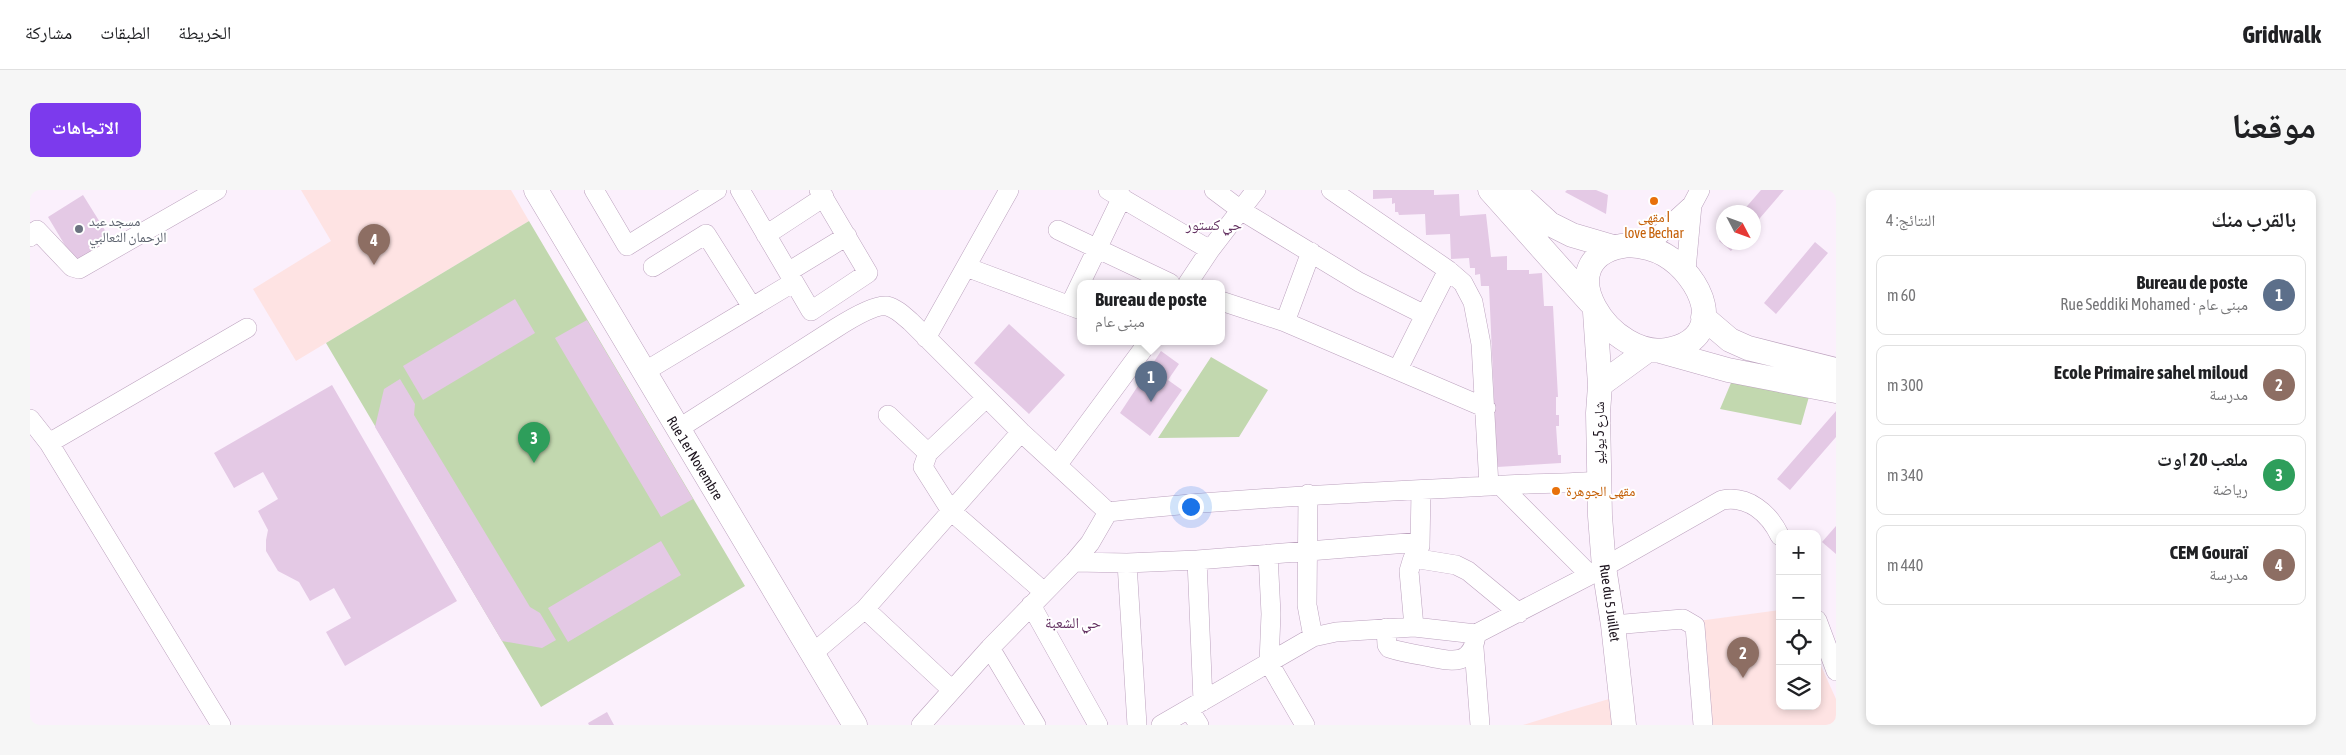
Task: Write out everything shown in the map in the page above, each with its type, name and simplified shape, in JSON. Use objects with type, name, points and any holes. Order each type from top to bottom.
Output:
[{"type":"main road","name":"Rue 1er Novembre","points":[[536,190],[855,725]]},
{"type":"main road","points":[[1490,190],[1593,307],[1603,321],[1626,340],[1654,351],[1728,370],[1836,391]]},
{"type":"main road","points":[[1513,190],[1550,224],[1572,235],[1613,247]]},
{"type":"main road","points":[[1593,307],[1586,285],[1588,271],[1603,252],[1613,247],[1628,245],[1664,254],[1686,270],[1699,290],[1704,302],[1704,317],[1694,337],[1679,346],[1654,351]]},
{"type":"main road","name":"شارع 5 يوليو","points":[[1593,307],[1600,385],[1600,481]]},
{"type":"main road","points":[[1704,317],[1730,340],[1748,348],[1836,370]]},
{"type":"main road","name":"شارع 5 يوليو","points":[[1600,385],[1654,351]]},
{"type":"main road","name":"Rue du 5 Juillet","points":[[1600,481],[1597,571],[1613,625],[1624,725]]},
{"type":"street","points":[[32,230],[72,267],[79,269],[195,196],[217,190]]},
{"type":"street","points":[[594,190],[627,246],[717,190]]},
{"type":"street","points":[[740,190],[766,235],[791,277],[811,312],[868,273],[822,194],[766,235]]},
{"type":"street","points":[[926,338],[1009,190]]},
{"type":"street","points":[[1214,190],[1242,211],[1359,282],[1425,315]]},
{"type":"street","points":[[1190,280],[1210,250],[1242,211],[1256,190]]},
{"type":"street","points":[[1331,190],[1448,270],[1463,283],[1473,302],[1481,344],[1495,485],[1597,571]]},
{"type":"street","points":[[1086,280],[1115,194],[1210,250]]},
{"type":"street","points":[[1646,248],[1696,197]]},
{"type":"street","points":[[1686,270],[1696,197]]},
{"type":"street","points":[[1058,230],[1164,280]]},
{"type":"street","points":[[653,267],[706,234],[752,307]]},
{"type":"street","points":[[644,372],[752,307],[847,236]]},
{"type":"street","points":[[1285,322],[1311,252]]},
{"type":"street","points":[[966,267],[1076,308]]},
{"type":"street","points":[[1398,370],[1448,270]]},
{"type":"street","points":[[1225,301],[1285,322],[1486,408]]},
{"type":"street","points":[[678,429],[859,314],[885,306],[895,309],[1021,432],[1108,512]]},
{"type":"street","points":[[49,443],[248,328]]},
{"type":"street","points":[[1058,464],[1147,345]]},
{"type":"street","points":[[986,398],[928,454],[923,467],[951,511],[1037,599],[1098,725]]},
{"type":"street","points":[[888,415],[928,454]]},
{"type":"street","points":[[30,419],[49,443],[221,725]]},
{"type":"street","points":[[812,654],[865,609],[1021,432]]},
{"type":"street","points":[[1108,512],[1193,502],[1308,494],[1600,481]]},
{"type":"street","points":[[1414,627],[1409,571],[1417,550],[1421,490]]},
{"type":"street","points":[[1308,494],[1309,552],[1307,605],[1313,637]]},
{"type":"street","points":[[1386,628],[1387,645],[1395,650],[1453,660],[1467,656],[1475,641],[1519,613],[1722,500],[1734,498],[1748,502],[1760,510],[1776,531]]},
{"type":"street","points":[[921,725],[990,648],[1074,562],[1090,543],[1108,512]]},
{"type":"street","points":[[1074,562],[1127,563],[1309,552],[1417,550],[1468,571],[1519,613]]},
{"type":"street","points":[[1268,554],[1271,614],[1269,663],[1305,725]]},
{"type":"street","points":[[1197,560],[1196,705],[1199,725]]},
{"type":"street","points":[[1127,563],[1138,725]]},
{"type":"street","points":[[865,609],[952,690]]},
{"type":"street","points":[[1613,625],[1683,618],[1692,622],[1696,630],[1703,725]]},
{"type":"street","points":[[1161,725],[1313,637],[1336,632],[1414,627],[1475,641]]},
{"type":"street","points":[[1821,631],[1836,671]]},
{"type":"street","points":[[1475,641],[1480,725]]},
{"type":"street","points":[[990,648],[1036,725]]},
{"type":"shaded area","points":[[301,190],[511,190],[529,221],[296,361],[253,289],[331,241]]},
{"type":"shaded area","points":[[1776,611],[1776,710],[1821,710],[1821,666],[1836,699],[1836,725],[1713,725],[1698,621]]},
{"type":"shaded area","points":[[1609,699],[1612,725],[1523,725],[1568,711]]},
{"type":"green space","points":[[529,221],[745,586],[541,707],[326,343]]},
{"type":"green space","points":[[1211,357],[1268,390],[1239,437],[1158,438]]},
{"type":"green space","points":[[1736,371],[1812,386],[1801,425],[1720,409]]},
{"type":"building","points":[[1373,190],[1434,190],[1434,195],[1459,194],[1460,216],[1486,214],[1491,257],[1507,256],[1507,270],[1529,270],[1529,274],[1542,273],[1544,306],[1553,306],[1558,397],[1556,397],[1556,415],[1559,415],[1559,426],[1556,426],[1558,455],[1561,455],[1561,463],[1497,467],[1489,286],[1481,286],[1480,274],[1475,275],[1475,268],[1470,268],[1469,258],[1451,259],[1450,234],[1426,235],[1425,214],[1399,215],[1398,212],[1395,212],[1395,203],[1392,204],[1392,198],[1373,199]]},
{"type":"building","points":[[1567,190],[1596,190],[1608,195],[1606,214],[1565,192]]},
{"type":"building","points":[[1761,190],[1784,190],[1761,217],[1761,205],[1748,205]]},
{"type":"building","name":"مسجد عبد الرحمان الثعالبي","points":[[83,195],[111,240],[75,262],[48,217]]},
{"type":"building","points":[[1815,242],[1828,253],[1776,314],[1764,303]]},
{"type":"building","points":[[515,299],[535,333],[423,400],[403,366]]},
{"type":"building","points":[[587,320],[693,499],[661,517],[555,338]]},
{"type":"building","points":[[1009,324],[1065,375],[1029,414],[974,363]]},
{"type":"building","points":[[1161,351],[1179,364],[1168,380],[1182,390],[1150,436],[1120,413]]},
{"type":"building","points":[[400,379],[415,404],[414,415],[530,607],[540,613],[556,640],[542,648],[502,641],[375,427],[384,389]]},
{"type":"building","points":[[332,385],[457,601],[345,666],[326,632],[351,618],[334,588],[310,601],[299,582],[278,571],[266,551],[268,530],[258,511],[278,499],[263,472],[234,488],[214,453]]},
{"type":"building","points":[[1836,411],[1836,437],[1790,490],[1777,479]]},
{"type":"building","points":[[1836,526],[1836,554],[1822,542]]},
{"type":"building","points":[[661,541],[681,575],[568,642],[548,608]]},
{"type":"building","points":[[607,712],[614,725],[589,725],[588,723]]},
{"type":"place","name":"مقهى I love Bechar","points":[[1654,201]]},
{"type":"place","name":"مسجد عبد الرحمان الثعالبي","points":[[79,229]]},
{"type":"place","name":"CEM Gouraï","points":[[374,265]]},
{"type":"place","name":"Bureau de poste","points":[[1151,402]]},
{"type":"place","name":"ملعب 20 اوت","points":[[534,463]]},
{"type":"place","name":"مقهى الجوهرة","points":[[1556,491]]},
{"type":"place","name":"Ecole Primaire sahel miloud","points":[[1743,678]]},
{"type":"district","name":"حي كستور","points":[[1214,224]]},
{"type":"district","name":"حي الشعبة","points":[[1073,622]]}]
